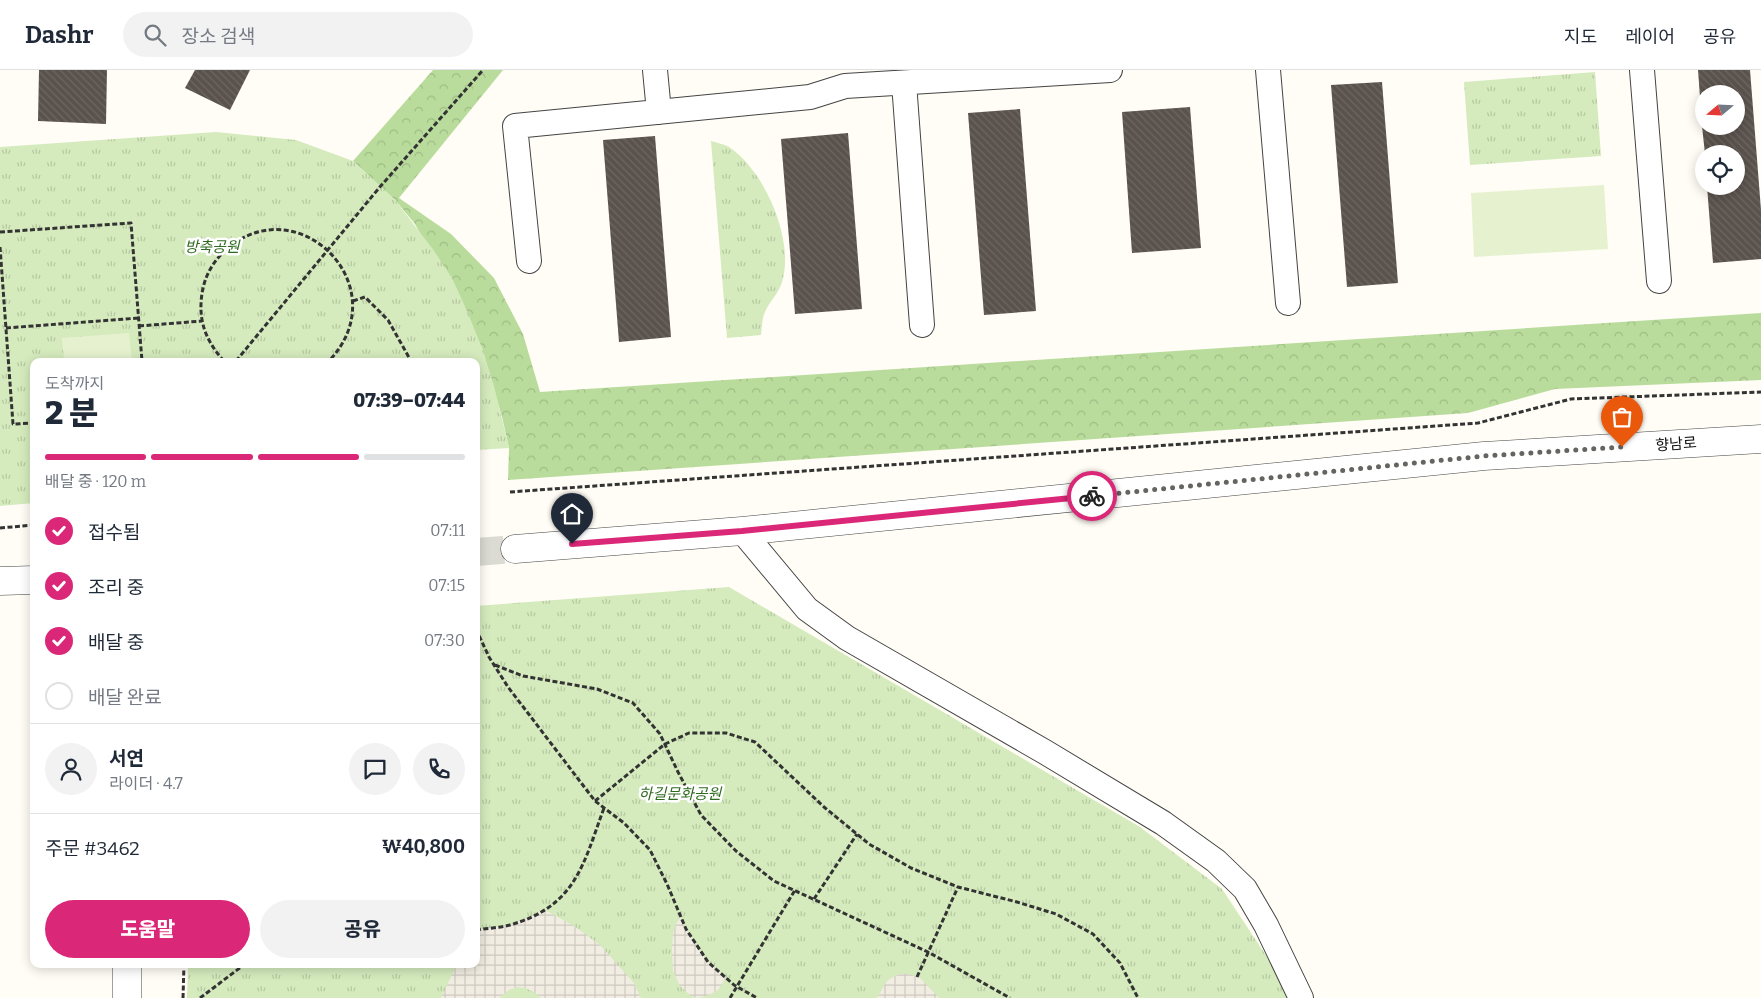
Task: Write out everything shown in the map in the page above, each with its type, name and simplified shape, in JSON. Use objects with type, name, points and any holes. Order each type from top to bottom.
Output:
[{"type":"street","points":[[655,70],[659,112]]},
{"type":"street","points":[[529,261],[516,126],[810,97],[845,78],[904,83],[983,74],[1110,70]]},
{"type":"street","points":[[1268,70],[1288,302]]},
{"type":"street","points":[[1642,70],[1659,281]]},
{"type":"street","points":[[904,83],[922,325]]},
{"type":"street","name":"향남로","points":[[515,549],[742,531],[1484,456],[1761,439]]},
{"type":"street","points":[[742,531],[807,609],[847,638],[1146,813],[1216,861],[1245,889],[1266,924],[1301,998]]},
{"type":"street","points":[[0,582],[30,580]]},
{"type":"street","points":[[127,968],[127,998]]},
{"type":"path","points":[[238,358],[379,188],[482,70]]},
{"type":"path","points":[[0,232],[131,223],[142,358]]},
{"type":"path","points":[[221,358],[213,349],[202,326],[200,302],[206,277],[218,256],[238,240],[262,231],[288,230],[312,238],[328,250],[347,276],[353,301],[350,326],[340,350],[332,358]]},
{"type":"path","points":[[0,247],[13,424],[30,423]]},
{"type":"path","points":[[353,301],[365,297],[388,320],[409,358]]},
{"type":"path","points":[[6,328],[139,318]]},
{"type":"path","points":[[139,326],[202,321]]},
{"type":"path","points":[[510,492],[1478,423],[1571,400],[1761,392]]},
{"type":"path","points":[[0,528],[30,525]]},
{"type":"path","points":[[480,636],[508,687],[595,801],[624,823],[650,850],[686,929],[708,962],[736,986],[757,998]]},
{"type":"path","points":[[495,665],[523,676],[597,689],[633,703],[660,734],[701,815],[736,851],[774,881],[928,952],[1010,998]]},
{"type":"path","points":[[595,801],[665,744],[689,733],[726,733],[755,742],[824,807],[869,844],[911,868],[958,888],[1017,902],[1056,914],[1093,934],[1120,963],[1138,998]]},
{"type":"path","points":[[480,929],[510,925],[542,912],[564,894],[576,878],[604,808]]},
{"type":"path","points":[[814,899],[857,834]]},
{"type":"path","points":[[917,977],[958,888]]},
{"type":"path","points":[[730,998],[795,890]]},
{"type":"path","points":[[183,998],[184,968]]},
{"type":"path","points":[[200,998],[240,968]]},
{"type":"green space","points":[[433,70],[503,70],[399,198],[451,234],[494,278],[523,334],[540,392],[1761,313],[1761,380],[1555,389],[1468,413],[508,480],[509,448],[482,348],[415,224],[395,200],[353,161]]},
{"type":"green space","points":[[1595,72],[1601,156],[1470,165],[1464,82]]},
{"type":"green space","name":"방축공원","points":[[216,132],[296,140],[353,161],[395,200],[432,248],[452,278],[482,348],[494,386],[509,448],[480,450],[480,358],[30,358],[30,503],[0,506],[0,147]]},
{"type":"green space","points":[[711,141],[729,147],[754,172],[774,208],[780,227],[785,265],[779,290],[764,314],[761,335],[727,338]]},
{"type":"green space","points":[[1604,185],[1608,249],[1474,257],[1471,193]]},
{"type":"green space","points":[[129,333],[132,358],[64,358],[62,338]]},
{"type":"green space","name":"하길문화공원","points":[[729,587],[1140,827],[1222,889],[1271,963],[1287,998],[187,998],[188,968],[480,968],[480,606]]},
{"type":"shaded area","points":[[545,910],[574,926],[600,945],[633,982],[641,998],[541,998],[534,992],[517,987],[509,990],[499,998],[441,998],[455,968],[480,968],[480,929],[510,925]]},
{"type":"shaded area","points":[[681,917],[686,929],[708,962],[726,977],[718,990],[709,995],[698,998],[691,996],[680,986],[673,971],[673,933]]},
{"type":"shaded area","points":[[900,974],[909,974],[920,978],[939,998],[877,998],[887,981]]},
{"type":"building","points":[[39,70],[107,70],[106,124],[38,121]]},
{"type":"building","points":[[195,70],[250,70],[230,110],[185,88]]},
{"type":"building","points":[[1698,70],[1750,70],[1761,210],[1761,259],[1713,263],[1708,195],[1745,195],[1745,145],[1704,145],[1703,135],[1745,135],[1745,85],[1699,85]]},
{"type":"building","points":[[1382,82],[1398,283],[1347,287],[1331,85]]},
{"type":"building","points":[[1190,107],[1201,248],[1132,253],[1122,112]]},
{"type":"building","points":[[1020,109],[1036,311],[984,315],[968,113]]},
{"type":"building","points":[[848,133],[862,309],[795,314],[781,139]]},
{"type":"building","points":[[655,136],[671,337],[619,342],[603,140]]},
{"type":"tunnel","points":[[480,552],[515,549]]},
{"type":"way so far","points":[[1092,496],[1484,456],[1622,447]]},
{"type":"route","points":[[572,544],[742,531],[1092,496]]}]
